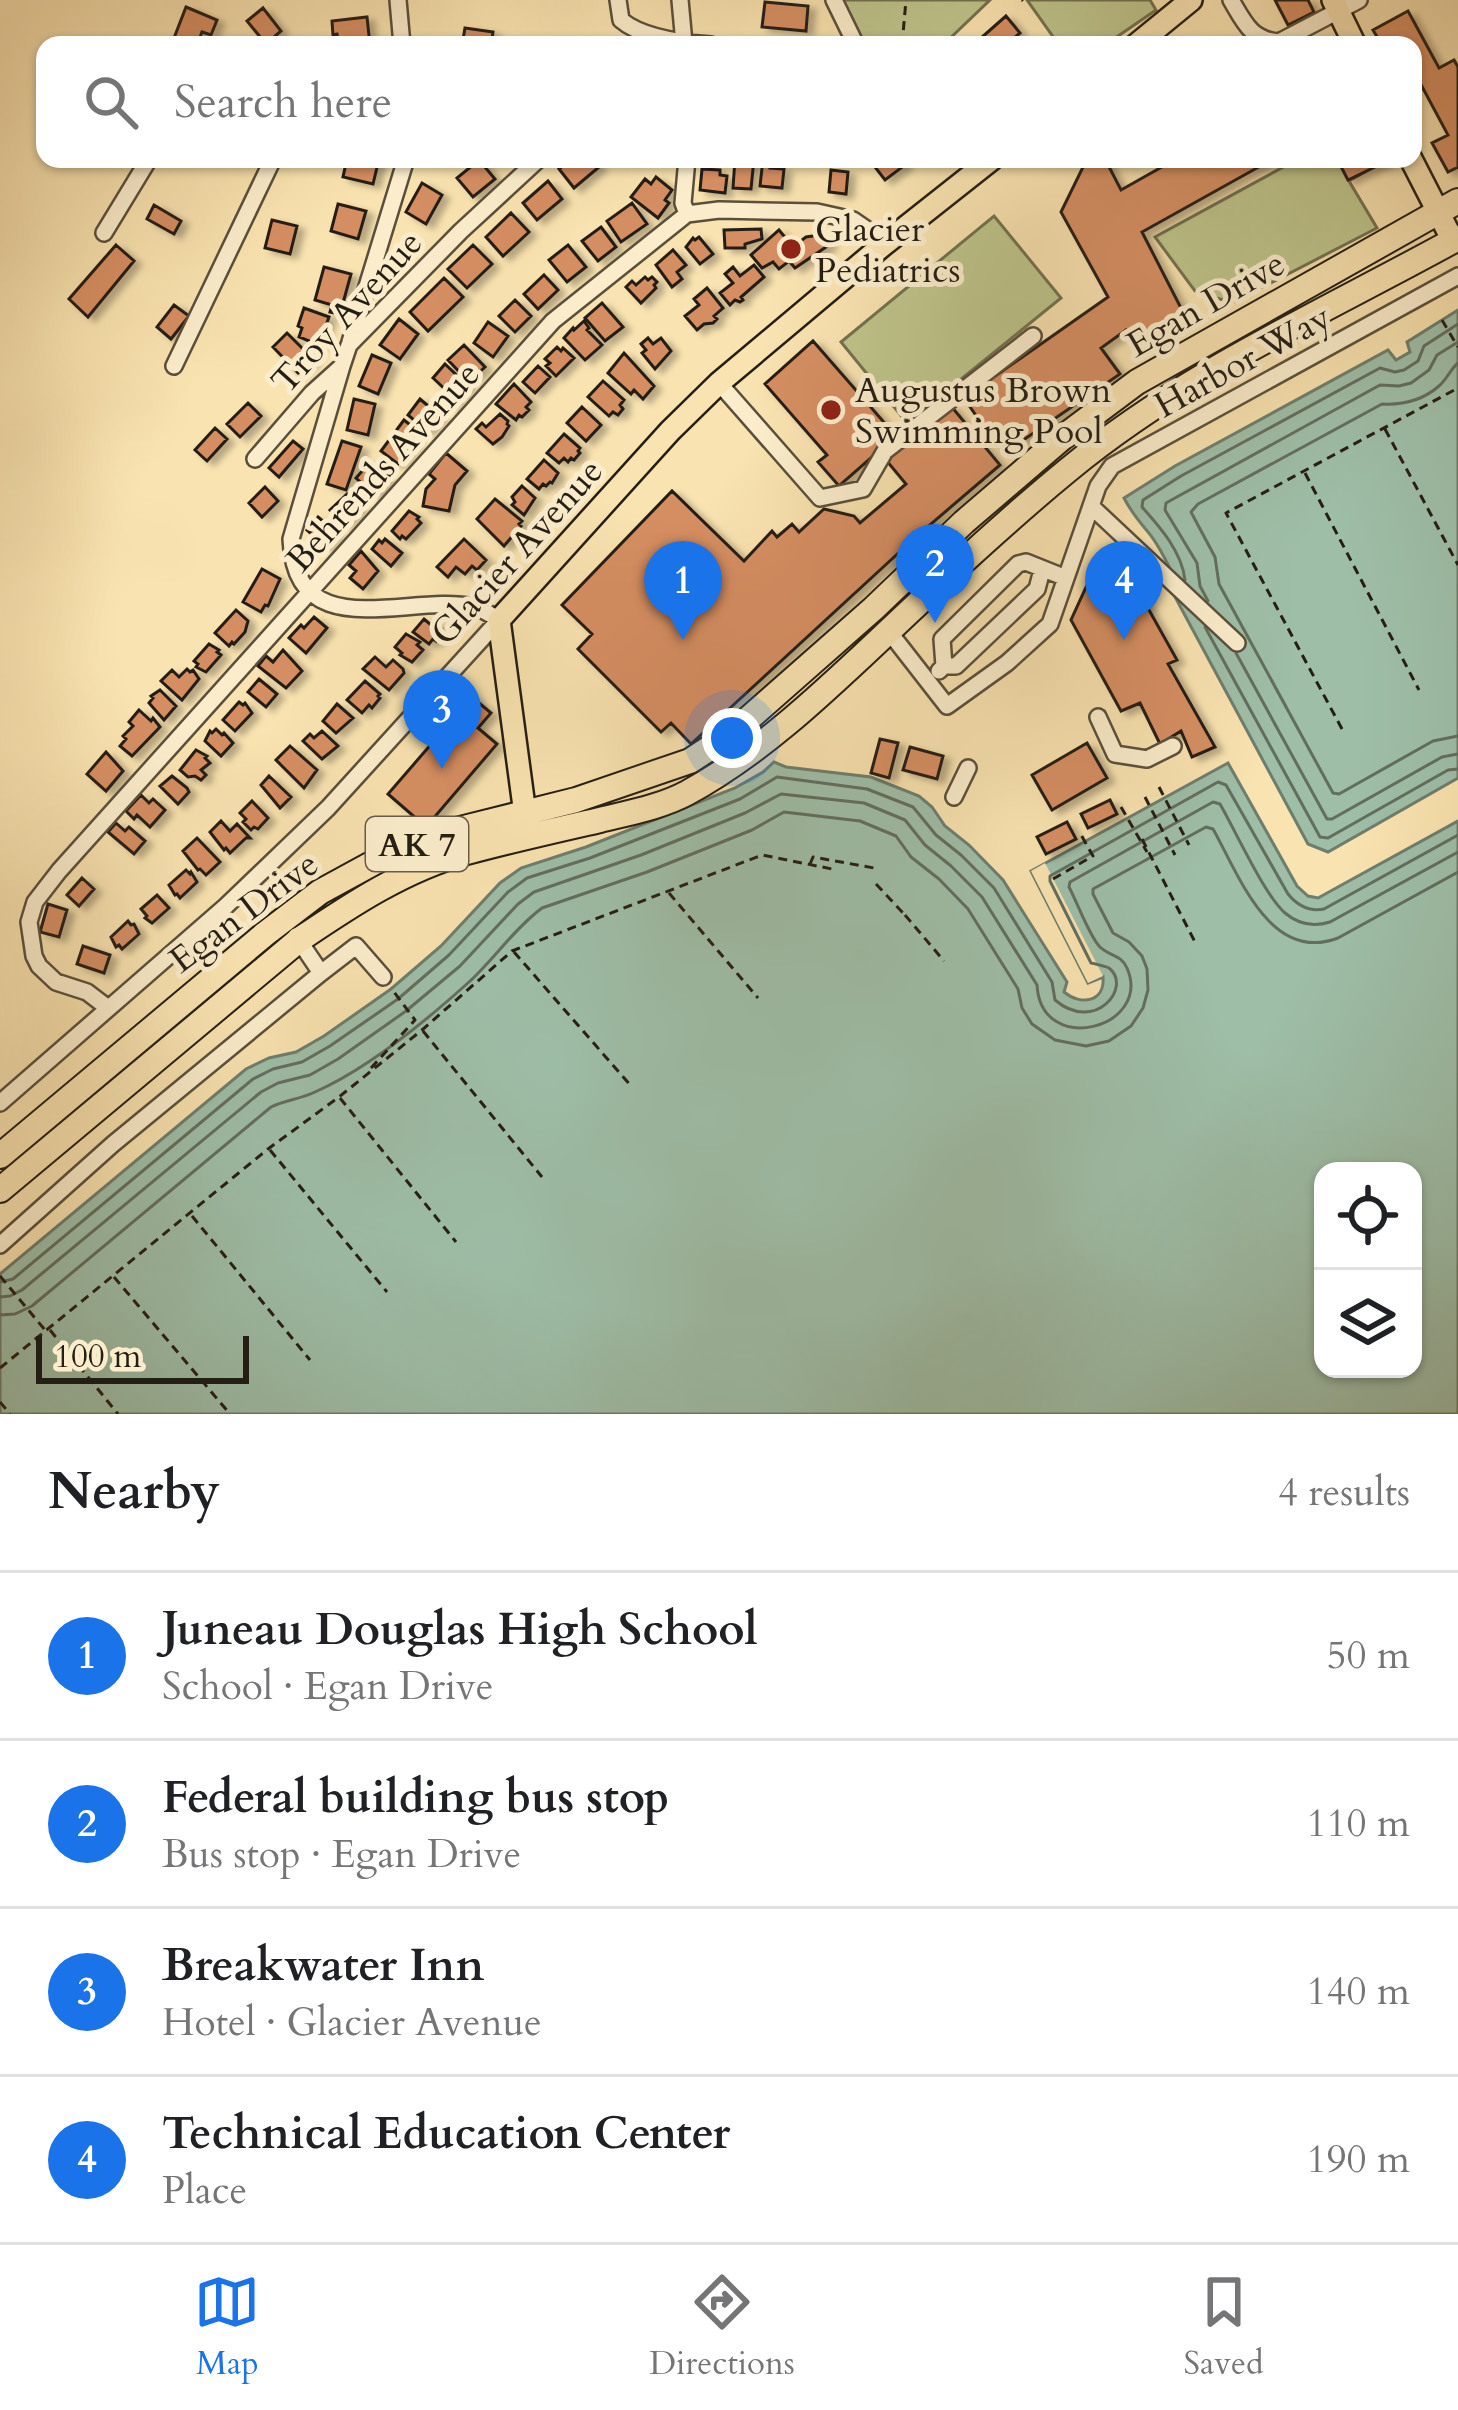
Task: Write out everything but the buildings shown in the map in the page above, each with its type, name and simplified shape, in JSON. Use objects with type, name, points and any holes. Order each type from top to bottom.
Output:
[{"type":"highway","name":"Egan Drive","points":[[527,825],[690,761],[731,734],[1062,438],[1137,382],[1448,207]]},
{"type":"highway","name":"Egan Drive","points":[[0,1190],[291,930],[320,892],[386,856],[456,830],[632,812],[683,795],[792,721],[1067,470],[1129,422],[1250,349],[1456,242]]},
{"type":"highway","name":"Egan Drive","points":[[0,1156],[291,930]]},
{"type":"main road","points":[[1145,36],[1178,5]]},
{"type":"main road","points":[[1336,5],[1351,36]]},
{"type":"main road","name":"Glacier Avenue","points":[[499,620],[719,383],[981,168]]},
{"type":"main road","points":[[1418,168],[1448,207],[1456,242]]},
{"type":"main road","points":[[499,620],[527,825]]},
{"type":"street","points":[[398,0],[401,36]]},
{"type":"street","points":[[618,0],[621,20],[634,32],[660,36]]},
{"type":"street","points":[[680,0],[684,36]]},
{"type":"street","points":[[834,0],[852,36]]},
{"type":"street","points":[[1231,0],[1256,36]]},
{"type":"street","points":[[1288,36],[1336,5],[1359,0]]},
{"type":"street","points":[[104,233],[144,168]]},
{"type":"street","points":[[174,366],[269,168]]},
{"type":"street","points":[[349,345],[403,168]]},
{"type":"street","name":"Troy Avenue","points":[[255,459],[342,366],[349,345],[528,168]]},
{"type":"street","points":[[686,168],[683,203],[687,214],[817,212],[853,220],[882,246]]},
{"type":"street","name":"Behrends Avenue","points":[[108,1008],[87,992],[46,976],[39,966],[30,945],[34,902],[553,321],[687,214]]},
{"type":"street","name":"Harbor Way","points":[[928,681],[947,706],[1007,663],[1050,624],[1098,486],[1112,466],[1458,275]]},
{"type":"street","points":[[719,383],[820,498],[863,489],[884,452],[1033,336]]},
{"type":"street","points":[[342,366],[291,539],[299,579],[328,604],[348,610],[456,605],[480,608],[499,620]]},
{"type":"street","points":[[1092,507],[1237,643]]},
{"type":"street","points":[[944,666],[942,639],[1018,564],[1026,562],[1066,578]]},
{"type":"street","points":[[872,609],[928,681],[944,666],[956,666],[1036,589],[1042,570]]},
{"type":"street","name":"Glacier Avenue","points":[[0,1103],[226,906],[328,808],[499,620]]},
{"type":"street","points":[[1098,717],[1114,754],[1147,760],[1173,746]]},
{"type":"street","points":[[954,797],[968,768]]},
{"type":"street","points":[[291,930],[321,973]]},
{"type":"street","points":[[0,1245],[113,1144],[356,946],[382,977]]},
{"type":"path","points":[[903,36],[906,0]]},
{"type":"path","points":[[1442,320],[1458,347]]},
{"type":"path","points":[[1342,729],[1226,513],[1458,388]]},
{"type":"path","points":[[1385,428],[1458,565]]},
{"type":"path","points":[[1304,472],[1419,690]]},
{"type":"path","points":[[1159,788],[1190,844]]},
{"type":"path","points":[[1145,797],[1175,854]]},
{"type":"path","points":[[1121,807],[1157,868]]},
{"type":"path","points":[[1053,878],[1093,856],[1080,833]]},
{"type":"path","points":[[1142,839],[1196,942]]},
{"type":"path","points":[[0,1368],[422,1030],[512,951],[762,855],[832,869]]},
{"type":"path","points":[[810,865],[812,856],[874,868]]},
{"type":"path","points":[[876,884],[914,925]]},
{"type":"path","points":[[668,891],[758,998]]},
{"type":"path","points":[[905,914],[944,962]]},
{"type":"path","points":[[512,951],[632,1087]]},
{"type":"path","points":[[361,1079],[415,1020],[382,977]]},
{"type":"path","points":[[422,1030],[542,1177]]},
{"type":"path","points":[[339,1097],[456,1242]]},
{"type":"path","points":[[268,1149],[386,1292]]},
{"type":"path","points":[[190,1215],[310,1360]]},
{"type":"path","points":[[113,1275],[230,1414]]},
{"type":"path","points":[[0,1276],[118,1414]]},
{"type":"path","points":[[0,1402],[10,1414]]},
{"type":"green space","points":[[843,0],[990,0],[952,36],[860,36]]},
{"type":"green space","points":[[1027,0],[1150,0],[1156,10],[1118,36],[1053,36]]},
{"type":"green space","points":[[1282,168],[1372,168],[1349,181],[1377,228],[1232,303],[1195,291],[1155,237]]},
{"type":"green space","points":[[994,216],[1061,298],[907,423],[841,342]]},
{"type":"water","points":[[1458,310],[1458,778],[1328,852],[1308,844],[1167,582],[1174,577],[1162,554],[1124,498],[1388,350],[1396,360],[1410,352],[1407,342]]},
{"type":"water","points":[[774,762],[871,777],[919,796],[1003,880],[1067,982],[1064,992],[1084,1000],[1100,992],[1103,977],[1088,983],[1031,871],[1228,763],[1297,886],[1308,896],[1318,898],[1458,821],[1458,1414],[0,1414],[0,1274],[246,1069],[296,1052],[391,989],[521,868],[735,788]]},
{"type":"pier","points":[[1045,863],[1103,976],[1088,983],[1031,871]]},
{"type":"place","name":"Glacier Pediatrics","points":[[791,249]]},
{"type":"place","name":"Augustus Brown Swimming Pool","points":[[831,410]]},
{"type":"place","name":"Federal building bus stop","points":[[935,623]]},
{"type":"place","name":"Juneau Douglas High School","points":[[683,640]]},
{"type":"place","name":"Technical Education Center","points":[[1124,640]]},
{"type":"place","name":"Breakwater Inn","points":[[442,769]]}]
